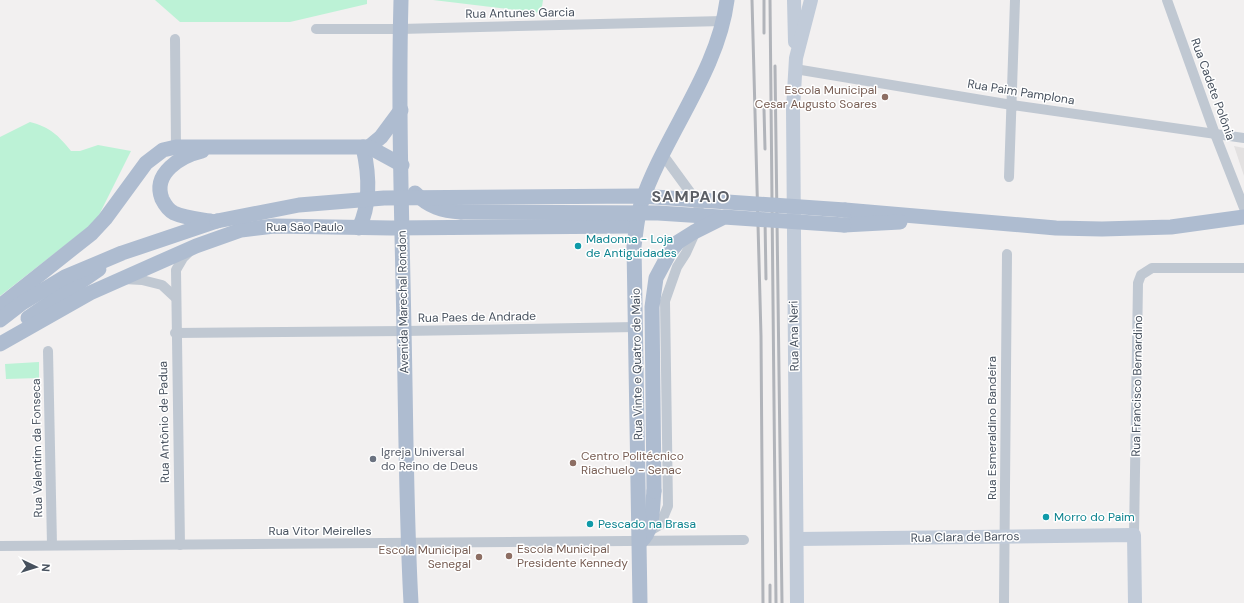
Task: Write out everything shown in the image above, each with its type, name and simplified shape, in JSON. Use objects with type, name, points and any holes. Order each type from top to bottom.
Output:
[{"type":"main road","name":"Avenida Marechal Rondon","points":[[401,0],[401,169],[408,544],[411,603]]},
{"type":"main road","name":"Rua Vinte e Quatro de Maio","points":[[640,603],[644,537],[636,327],[634,246],[636,226],[641,205],[663,155],[717,45],[724,21],[727,0]]},
{"type":"main road","points":[[794,0],[795,63]]},
{"type":"main road","points":[[795,63],[811,0]]},
{"type":"main road","name":"Rua Ana Neri","points":[[795,63],[793,109],[793,258],[797,603]]},
{"type":"main road","points":[[366,147],[381,137],[401,110]]},
{"type":"main road","points":[[0,306],[92,233],[109,214],[137,174],[154,156],[163,150],[176,147],[366,147],[401,169],[408,186],[424,202],[444,211],[658,213],[724,217],[845,217]]},
{"type":"main road","points":[[215,221],[187,217],[173,213],[165,206],[161,196],[160,183],[166,173],[176,162],[192,153],[216,147]]},
{"type":"main road","points":[[359,228],[366,208],[366,147]]},
{"type":"main road","points":[[0,320],[22,303],[65,276],[122,253],[215,221],[299,205],[347,200],[408,198],[655,196],[893,223],[933,218],[1064,228],[1136,229],[1172,226],[1243,214]]},
{"type":"main road","points":[[644,537],[654,490],[652,313],[653,292],[656,278],[663,264],[678,242],[704,226],[724,217]]},
{"type":"main road","name":"Rua São Paulo","points":[[0,343],[83,296],[222,235],[255,228],[274,226],[402,228],[636,226]]},
{"type":"main road","points":[[0,343],[32,315],[122,253]]},
{"type":"main road","name":"Rua Clara de Barros","points":[[797,539],[1134,535]]},
{"type":"main road","name":"Rua Francisco Bernardino","points":[[1134,535],[1136,603]]},
{"type":"street","points":[[1009,176],[1015,0]]},
{"type":"street","name":"Rua Cadete Polônia","points":[[1167,0],[1243,214]]},
{"type":"street","name":"Rua Antunes Garcia","points":[[316,29],[400,29],[724,21]]},
{"type":"street","points":[[175,39],[176,147]]},
{"type":"street","name":"Rua Paim Pamplona","points":[[795,63],[1012,105],[1244,138]]},
{"type":"street","points":[[644,537],[660,525],[668,506],[666,301],[677,267],[686,253],[700,222],[698,203],[663,155]]},
{"type":"street","name":"Rua Antônio de Padua","points":[[180,545],[175,333],[176,270],[183,258],[196,246]]},
{"type":"street","name":"Rua Esmeraldino Bandeira","points":[[1004,603],[1007,254]]},
{"type":"street","name":"Rua Francisco Bernardino","points":[[1134,535],[1138,282],[1141,275],[1152,268],[1244,268]]},
{"type":"street","points":[[122,279],[142,280],[162,285],[176,298]]},
{"type":"street","name":"Rua Paes de Andrade","points":[[175,333],[636,327]]},
{"type":"street","name":"Rua Valentim da Fonseca","points":[[48,350],[52,545]]},
{"type":"street","name":"Rua Vitor Meirelles","points":[[0,546],[408,544],[644,537],[744,540]]},
{"type":"shaded area","points":[[1234,146],[1244,148],[1244,176]]},
{"type":"green space","points":[[155,0],[367,0],[367,4],[290,22],[180,22]]},
{"type":"green space","points":[[433,0],[543,0],[541,13]]},
{"type":"green space","points":[[30,122],[43,126],[53,132],[71,151],[80,151],[98,145],[131,151],[96,221],[0,296],[0,137]]},
{"type":"green space","points":[[39,362],[39,378],[6,379],[5,364]]},
{"type":"railway","points":[[752,0],[761,336],[763,603]]},
{"type":"railway","points":[[764,0],[764,33]]},
{"type":"railway","points":[[770,0],[776,603]]},
{"type":"railway","points":[[775,66],[782,603]]},
{"type":"railway","points":[[764,109],[765,149]]},
{"type":"railway","points":[[765,219],[766,279]]},
{"type":"railway","points":[[770,585],[770,603]]},
{"type":"place","name":"Escola Municipal Cesar Augusto Soares","points":[[885,97]]},
{"type":"place","name":"Madonna - Loja de Antiguidades","points":[[578,246]]},
{"type":"place","name":"Igreja Universal do Reino de Deus","points":[[373,459]]},
{"type":"place","name":"Centro Politécnico Riachuelo - Senac","points":[[573,463]]},
{"type":"place","name":"Morro do Paim","points":[[1046,517]]},
{"type":"place","name":"Pescado na Brasa","points":[[590,524]]},
{"type":"place","name":"Escola Municipal Presidente Kennedy","points":[[509,556]]},
{"type":"place","name":"Escola Municipal Senegal","points":[[479,557]]},
{"type":"district","name":"SAMPAIO","points":[[691,196]]}]
